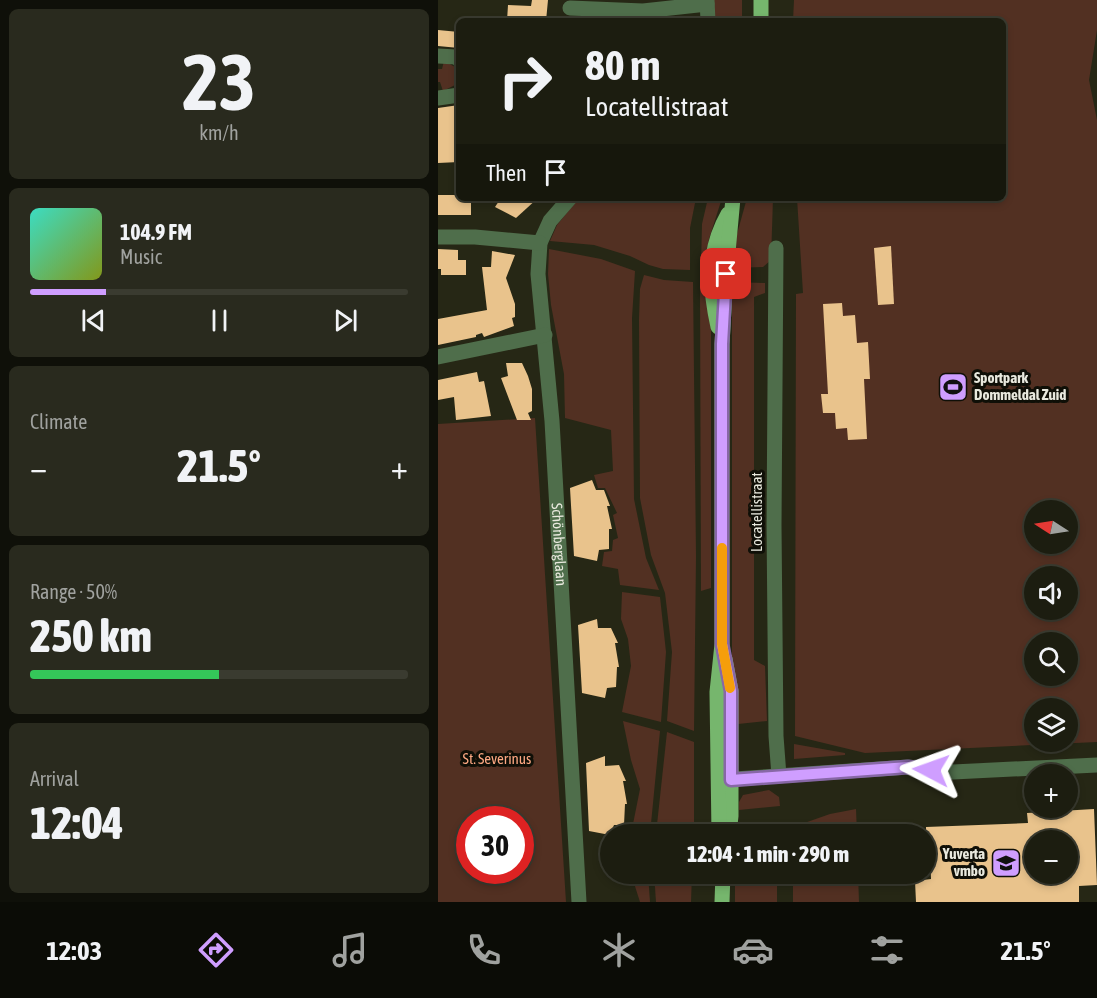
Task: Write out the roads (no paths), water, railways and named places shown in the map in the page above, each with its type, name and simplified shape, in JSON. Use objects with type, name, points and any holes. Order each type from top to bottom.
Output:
[{"type":"main road","points":[[761,0],[761,18]]},
{"type":"main road","points":[[728,824],[717,692],[722,644],[722,344],[732,203]]},
{"type":"main road","points":[[720,824],[724,780]]},
{"type":"main road","points":[[722,902],[723,884]]},
{"type":"street","points":[[570,8],[643,11],[707,2],[708,18]]},
{"type":"street","points":[[438,56],[456,57]]},
{"type":"street","points":[[438,98],[456,95]]},
{"type":"street","name":"Schönberglaan","points":[[567,201],[550,221],[540,243],[538,274],[552,421],[579,902]]},
{"type":"street","points":[[438,237],[475,237],[540,243]]},
{"type":"street","name":"Locatellistraat","points":[[776,248],[774,537],[776,736],[779,776]]},
{"type":"street","points":[[438,357],[545,335]]},
{"type":"street","points":[[724,780],[908,767],[953,772],[1097,765]]},
{"type":"place","name":"Sportpark Dommeldal Zuid","points":[[953,387]]},
{"type":"place","name":"Yuverta vmbo","points":[[1006,863]]},
{"type":"park label","name":"St. Severinus","points":[[497,759]]}]
